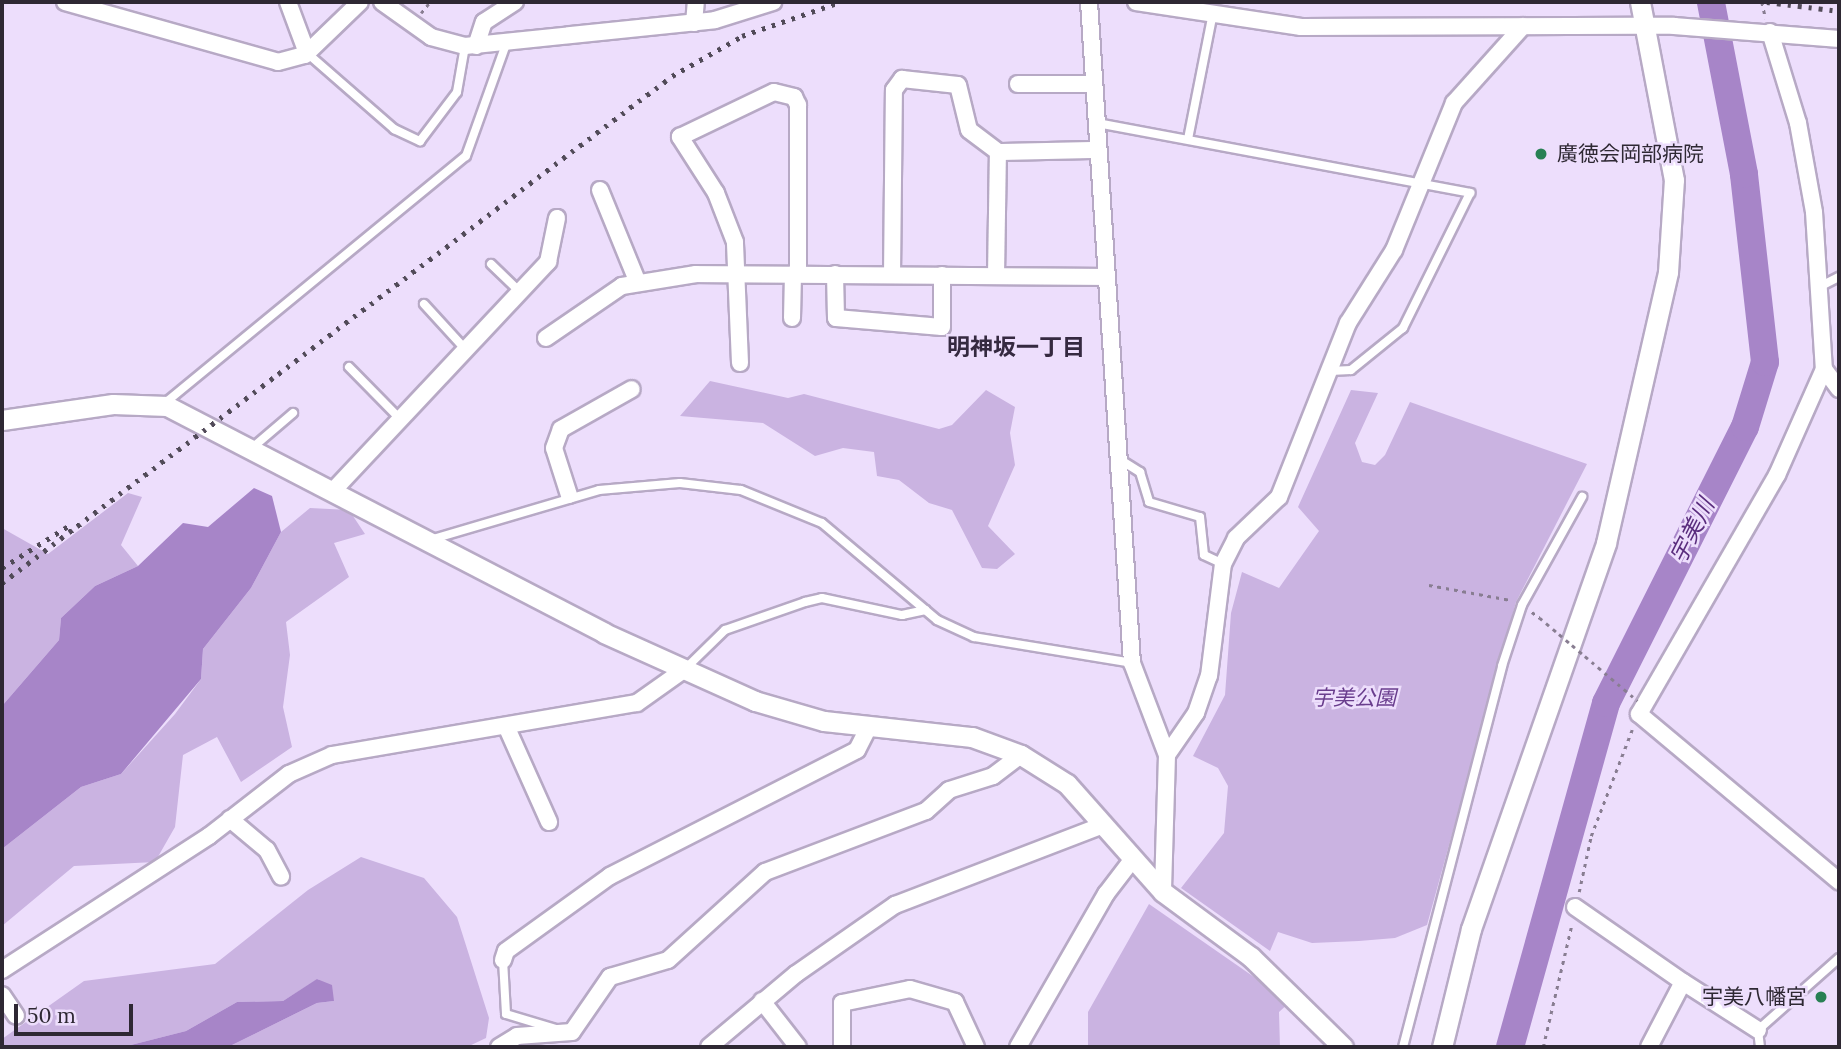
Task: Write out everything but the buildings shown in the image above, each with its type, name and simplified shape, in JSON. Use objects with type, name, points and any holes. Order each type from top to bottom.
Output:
[{"type":"street","points":[[65,2],[245,56],[295,61],[307,53],[360,2]]},
{"type":"street","points":[[288,2],[307,53]]},
{"type":"street","points":[[382,2],[431,37],[470,46],[694,23],[773,2]]},
{"type":"street","points":[[470,46],[484,22],[515,2]]},
{"type":"street","points":[[694,23],[696,2]]},
{"type":"street","points":[[1089,2],[1091,84],[1114,456],[1132,663],[1167,755],[1163,892]]},
{"type":"street","points":[[1136,2],[1301,27],[1674,26],[1839,39]]},
{"type":"street","points":[[1442,1047],[1471,929],[1605,543],[1668,272],[1674,180],[1640,2]]},
{"type":"street","points":[[1167,755],[1196,713],[1209,676],[1223,564],[1236,538],[1279,497],[1348,323],[1394,250],[1454,103],[1523,26]]},
{"type":"street","points":[[1765,32],[1798,123],[1814,212],[1816,288],[1824,369],[1777,475],[1639,707],[1839,881]]},
{"type":"street","points":[[892,275],[894,90],[902,79],[958,85],[969,130],[998,152],[1095,150]]},
{"type":"street","points":[[1018,83],[1091,84]]},
{"type":"street","points":[[740,363],[741,274],[716,192],[680,137],[785,92],[798,105],[792,318]]},
{"type":"street","points":[[996,276],[998,152]]},
{"type":"street","points":[[600,190],[638,283]]},
{"type":"street","points":[[332,492],[548,262],[557,218]]},
{"type":"street","points":[[546,338],[592,301],[638,283],[741,274],[1103,277]]},
{"type":"street","points":[[835,274],[836,318],[942,327],[942,275]]},
{"type":"street","points":[[1824,369],[1839,389]]},
{"type":"street","points":[[569,495],[554,448],[561,429],[632,389]]},
{"type":"street","points":[[2,421],[113,404],[163,405],[252,448],[332,492],[433,539],[604,633],[785,712],[869,726],[972,737],[1021,755],[1067,784],[1163,892],[1251,957],[1343,1047]]},
{"type":"street","points":[[2,970],[230,818],[289,774],[332,755],[507,728],[637,703],[685,669]]},
{"type":"street","points":[[503,960],[506,951],[610,876],[857,750],[869,726]]},
{"type":"street","points":[[507,728],[549,822]]},
{"type":"street","points":[[499,1047],[517,1035],[563,1035],[580,1022],[610,977],[668,960],[765,872],[926,811],[948,790],[993,776],[1021,755]]},
{"type":"street","points":[[230,818],[267,850],[281,876]]},
{"type":"street","points":[[709,1047],[762,1001],[895,905],[1103,825]]},
{"type":"street","points":[[1018,1047],[1106,894],[1132,860]]},
{"type":"street","points":[[1575,907],[1758,1030]]},
{"type":"street","points":[[1649,1047],[1683,982]]},
{"type":"street","points":[[842,1047],[842,1003],[910,989],[955,1002],[976,1047]]},
{"type":"street","points":[[2,995],[16,1016]]},
{"type":"street","points":[[762,1001],[798,1047]]},
{"type":"lane","points":[[1188,139],[1213,13]]},
{"type":"lane","points":[[163,405],[466,156],[506,44]]},
{"type":"lane","points":[[307,53],[394,129],[420,141],[457,93],[470,46]]},
{"type":"lane","points":[[1094,122],[1470,192],[1404,328],[1352,370],[1330,371]]},
{"type":"lane","points":[[491,264],[521,293]]},
{"type":"lane","points":[[1816,288],[1839,277]]},
{"type":"lane","points":[[424,304],[466,350]]},
{"type":"lane","points":[[349,367],[401,420]]},
{"type":"lane","points":[[252,448],[293,413]]},
{"type":"lane","points":[[1114,456],[1140,472],[1149,502],[1200,517],[1204,555],[1223,564]]},
{"type":"lane","points":[[433,539],[492,526],[569,495],[680,483],[780,501],[863,554],[925,610],[974,637],[1132,663]]},
{"type":"lane","points":[[1404,1047],[1502,666],[1522,605],[1582,497]]},
{"type":"lane","points":[[685,669],[725,630],[805,601],[822,598],[902,615],[925,610]]},
{"type":"lane","points":[[1760,1047],[1758,1030],[1839,958]]},
{"type":"lane","points":[[503,960],[506,1014],[557,1027],[563,1035]]},
{"type":"path","points":[[1429,585],[1507,599]]},
{"type":"path","points":[[1540,618],[1639,707],[1591,836],[1543,1047]]},
{"type":"green space","points":[[710,381],[788,398],[804,394],[939,429],[952,425],[986,390],[1015,407],[1010,433],[1015,465],[988,526],[1015,554],[997,569],[982,568],[952,510],[929,503],[899,480],[877,476],[874,452],[843,448],[815,456],[763,423],[680,416]]},
{"type":"green space","name":"宇美公園","points":[[1351,390],[1378,393],[1355,443],[1362,462],[1375,465],[1385,455],[1410,402],[1587,464],[1516,602],[1427,925],[1395,938],[1359,941],[1312,943],[1278,932],[1270,951],[1181,888],[1224,833],[1228,786],[1218,768],[1193,756],[1225,695],[1231,613],[1242,572],[1279,588],[1319,531],[1298,507]]},
{"type":"green space","points":[[128,493],[142,497],[121,545],[138,566],[95,586],[61,618],[59,640],[2,706],[2,528],[48,554]]},
{"type":"green space","points":[[310,508],[349,510],[365,534],[334,543],[349,577],[286,622],[290,655],[283,707],[292,747],[241,782],[217,737],[183,755],[175,827],[155,862],[74,866],[2,926],[2,849],[81,787],[121,774],[175,714],[201,679],[203,649],[251,588],[281,532]]},
{"type":"green space","points":[[361,857],[424,878],[457,917],[489,1018],[486,1038],[467,1047],[228,1047],[317,1003],[334,1001],[318,979],[283,1001],[237,1002],[186,1031],[123,1047],[2,1047],[2,1039],[84,981],[215,964],[308,890]]},
{"type":"green space","points":[[1149,904],[1290,1002],[1279,1012],[1280,1047],[1088,1047],[1088,1012]]},
{"type":"shaded area","points":[[254,488],[272,496],[281,532],[251,588],[203,649],[201,679],[121,774],[81,787],[2,849],[2,706],[59,640],[61,618],[95,586],[138,566],[183,523],[208,527]]},
{"type":"shaded area","points":[[317,979],[332,985],[334,1001],[317,1003],[228,1047],[123,1047],[186,1031],[237,1002],[283,1001]]},
{"type":"waterway","name":"宇美川","points":[[1510,1047],[1606,703],[1745,427],[1765,362],[1744,174],[1711,2]]},
{"type":"railway","points":[[2,583],[672,76],[742,36],[840,2]]},
{"type":"railway","points":[[1767,2],[1839,11]]},
{"type":"railway","points":[[2,568],[70,525]]},
{"type":"place","name":"廣徳会岡部病院","points":[[1541,154]]},
{"type":"place","name":"宇美八幡宮","points":[[1821,997]]},
{"type":"district","name":"明神坂一丁目","points":[[1016,347]]}]
